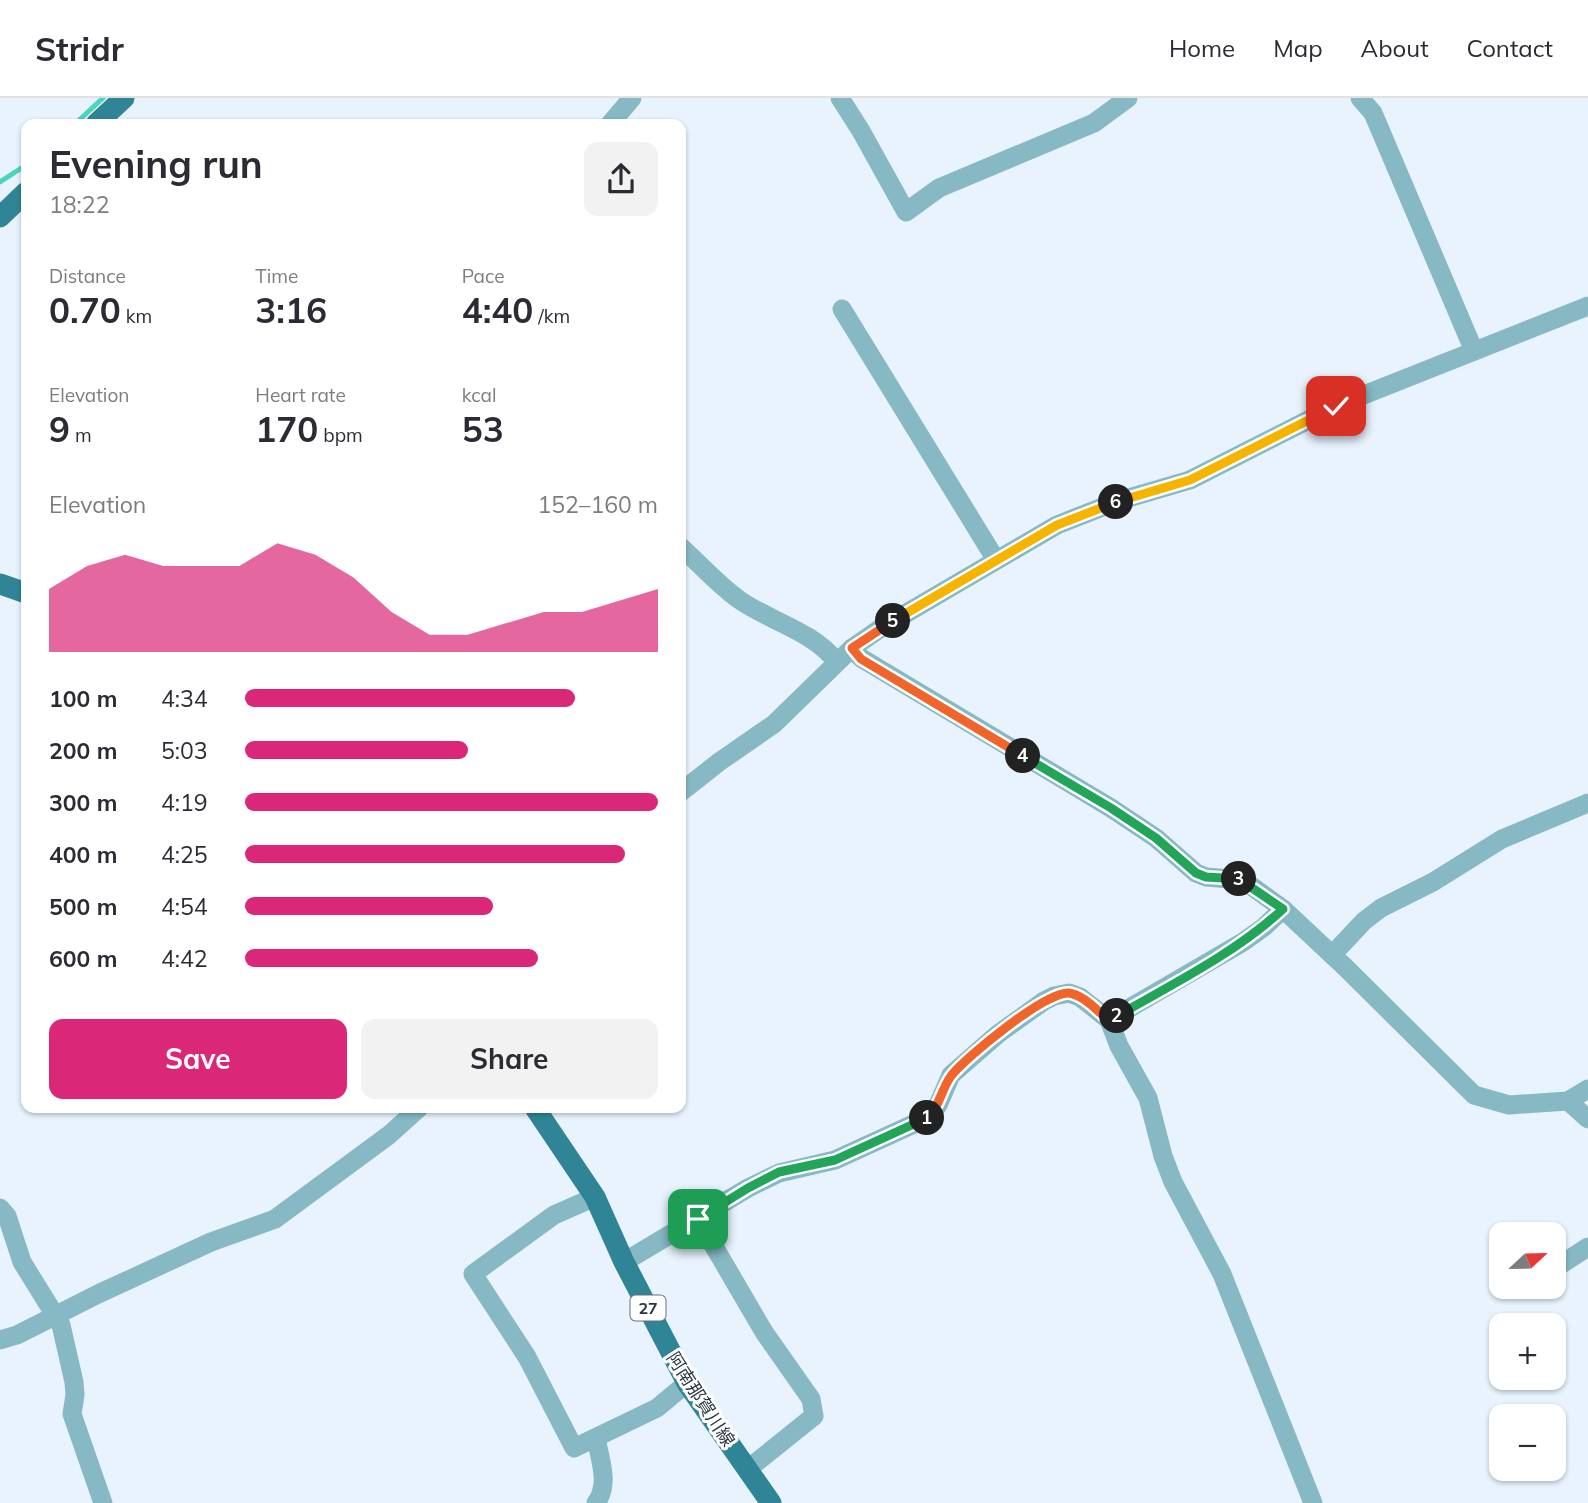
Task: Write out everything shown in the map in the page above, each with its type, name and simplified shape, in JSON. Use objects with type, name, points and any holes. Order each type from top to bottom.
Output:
[{"type":"main road","points":[[101,119],[124,98]]},
{"type":"main road","points":[[0,217],[21,196]]},
{"type":"main road","points":[[0,584],[21,591]]},
{"type":"main road","name":"阿南那賀川線","points":[[538,1113],[595,1197],[624,1262],[687,1383],[771,1503]]},
{"type":"street","points":[[614,119],[632,98]]},
{"type":"street","points":[[840,98],[906,212],[939,188],[1094,123],[1128,98]]},
{"type":"street","points":[[1360,98],[1373,113],[1474,351]]},
{"type":"street","points":[[686,788],[774,724],[852,648],[1057,525],[1118,501],[1190,480],[1336,406],[1588,306]]},
{"type":"street","points":[[842,309],[996,560]]},
{"type":"street","points":[[686,552],[741,601],[813,640],[827,649],[836,661]]},
{"type":"street","points":[[852,648],[861,659],[1111,808],[1156,838],[1196,873],[1206,877],[1243,880],[1283,909],[1474,1095],[1509,1105],[1568,1101],[1588,1089]]},
{"type":"street","points":[[1332,955],[1364,921],[1381,908],[1433,882],[1502,839],[1588,803]]},
{"type":"street","points":[[1109,1020],[1243,942],[1283,909]]},
{"type":"street","points":[[624,1262],[779,1172],[835,1160],[929,1117],[938,1105],[951,1075],[998,1034],[1054,996],[1069,993],[1080,997],[1109,1020],[1119,1046],[1148,1098],[1163,1156],[1173,1182],[1222,1274],[1313,1503]]},
{"type":"street","points":[[1568,1101],[1588,1119]]},
{"type":"street","points":[[0,1340],[17,1335],[211,1242],[275,1219],[389,1135],[413,1113]]},
{"type":"street","points":[[595,1197],[554,1215],[473,1273],[527,1357],[574,1448],[657,1408],[687,1383]]},
{"type":"street","points":[[0,1208],[7,1216],[22,1262],[61,1325],[74,1382],[72,1414],[103,1503]]},
{"type":"street","points":[[698,1219],[764,1332],[811,1399],[814,1416],[748,1469]]},
{"type":"street","points":[[1566,1261],[1588,1247]]},
{"type":"street","points":[[596,1438],[605,1486],[596,1503]]},
{"type":"waterway","points":[[80,119],[103,98]]},
{"type":"waterway","points":[[0,182],[21,168]]},
{"type":"route","points":[[698,1219],[779,1172],[835,1160],[929,1117],[938,1105],[951,1075],[998,1034],[1044,1001],[1069,993],[1080,997],[1109,1020],[1243,942],[1283,909],[1243,880],[1206,877],[1196,873],[1156,838],[1111,808],[861,659],[852,648],[881,628],[1057,525],[1118,501],[1190,480],[1336,406]]}]
